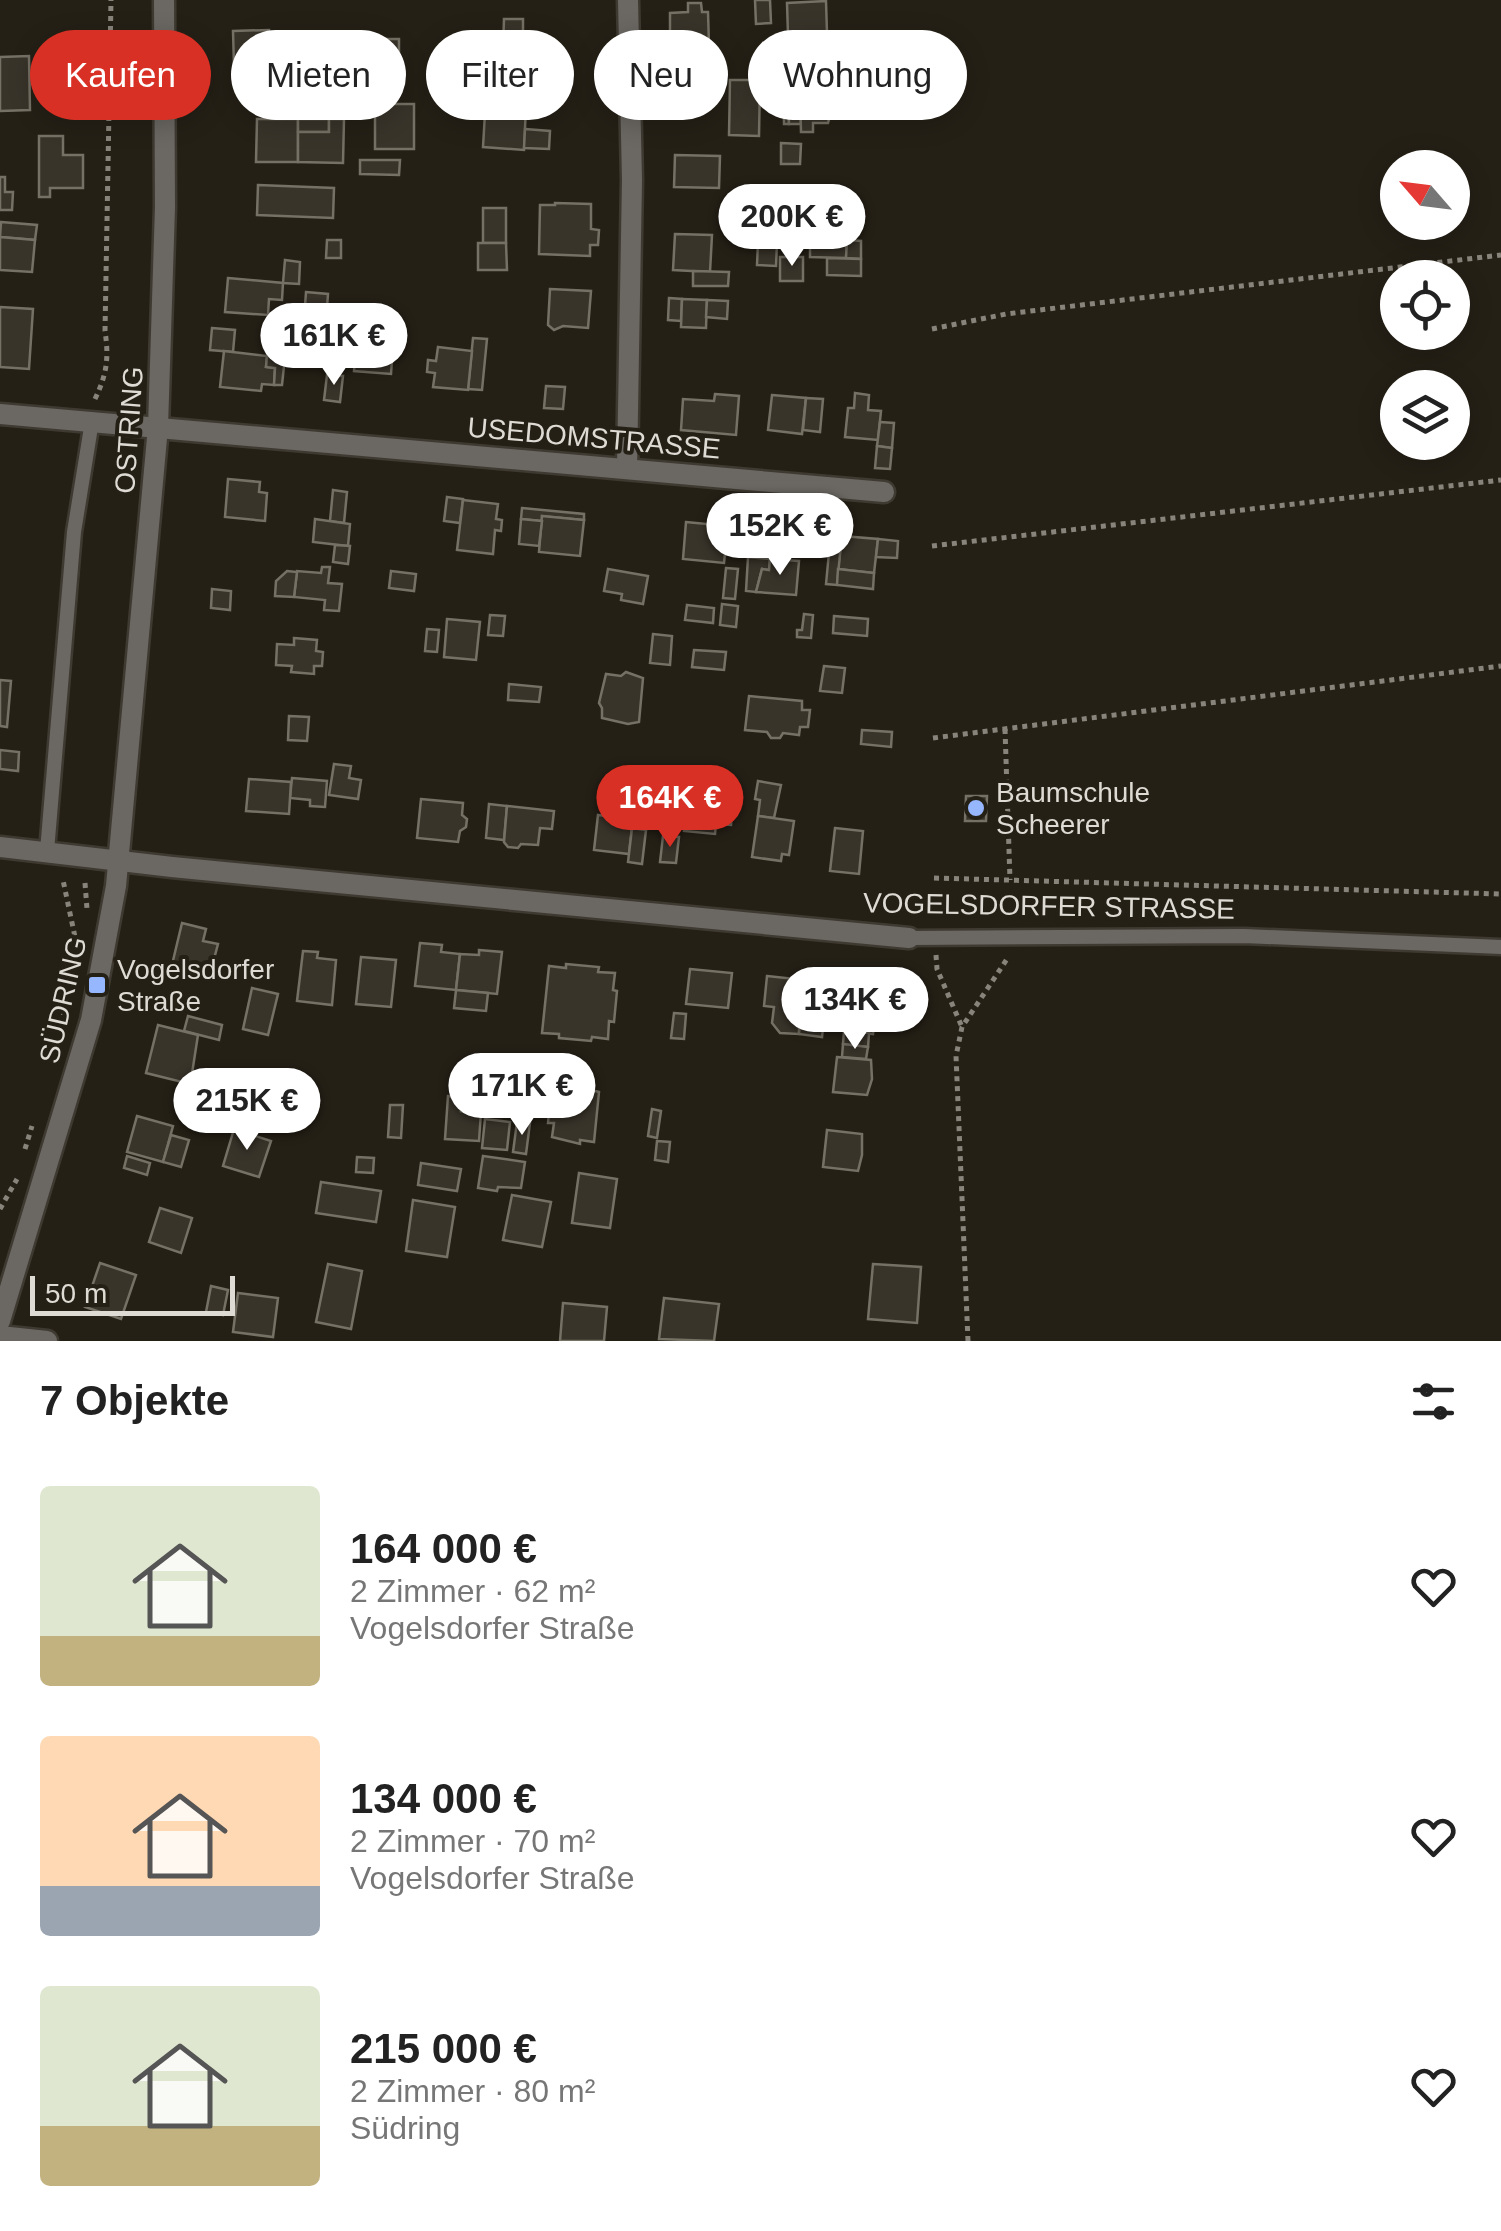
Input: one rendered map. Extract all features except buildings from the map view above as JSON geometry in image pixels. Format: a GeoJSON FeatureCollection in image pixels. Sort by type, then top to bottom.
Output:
{"type":"FeatureCollection","features":[{"type":"Feature","properties":{"kind":"street","name":"OSTRING"},"geometry":{"type":"LineString","coordinates":[[119,862],[158,427],[166,172],[164,0]]}},
{"type":"Feature","properties":{"kind":"street"},"geometry":{"type":"LineString","coordinates":[[626,468],[632,180],[628,0]]}},
{"type":"Feature","properties":{"kind":"street","name":"USEDOMSTRASSE"},"geometry":{"type":"LineString","coordinates":[[0,414],[884,492]]}},
{"type":"Feature","properties":{"kind":"street","name":"VOGELSDORFER STRASSE"},"geometry":{"type":"LineString","coordinates":[[0,847],[119,862],[910,938]]}},
{"type":"Feature","properties":{"kind":"street","name":"SÜDRING"},"geometry":{"type":"LineString","coordinates":[[0,1321],[90,1020],[119,862]]}},
{"type":"Feature","properties":{"kind":"street"},"geometry":{"type":"LineString","coordinates":[[0,1336],[47,1341]]}},
{"type":"Feature","properties":{"kind":"lane"},"geometry":{"type":"LineString","coordinates":[[47,851],[74,532],[92,421]]}},
{"type":"Feature","properties":{"kind":"lane","name":"VOGELSDORFER STRASSE"},"geometry":{"type":"LineString","coordinates":[[910,938],[1244,936],[1501,947]]}},
{"type":"Feature","properties":{"kind":"path"},"geometry":{"type":"LineString","coordinates":[[92,421],[109,356],[106,313],[110,0]]}},
{"type":"Feature","properties":{"kind":"path"},"geometry":{"type":"LineString","coordinates":[[932,329],[1006,314],[1501,255]]}},
{"type":"Feature","properties":{"kind":"path"},"geometry":{"type":"LineString","coordinates":[[932,546],[1501,480]]}},
{"type":"Feature","properties":{"kind":"path"},"geometry":{"type":"LineString","coordinates":[[933,738],[1501,666]]}},
{"type":"Feature","properties":{"kind":"path"},"geometry":{"type":"LineString","coordinates":[[1005,729],[1010,880]]}},
{"type":"Feature","properties":{"kind":"path"},"geometry":{"type":"LineString","coordinates":[[934,878],[1501,894]]}},
{"type":"Feature","properties":{"kind":"path"},"geometry":{"type":"LineString","coordinates":[[60,1033],[76,937],[63,880]]}},
{"type":"Feature","properties":{"kind":"path"},"geometry":{"type":"LineString","coordinates":[[968,1341],[956,1056],[962,1027],[1024,935]]}},
{"type":"Feature","properties":{"kind":"path"},"geometry":{"type":"LineString","coordinates":[[937,938],[937,969],[962,1027]]}},
{"type":"Feature","properties":{"kind":"path"},"geometry":{"type":"LineString","coordinates":[[0,1209],[17,1178],[36,1115]]}},
{"type":"Feature","properties":{"kind":"place","name":"Baumschule Scheerer"},"geometry":{"type":"Point","coordinates":[976,808]}},
{"type":"Feature","properties":{"kind":"place","name":"Vogelsdorfer Straße"},"geometry":{"type":"Point","coordinates":[97,985]}}]}
